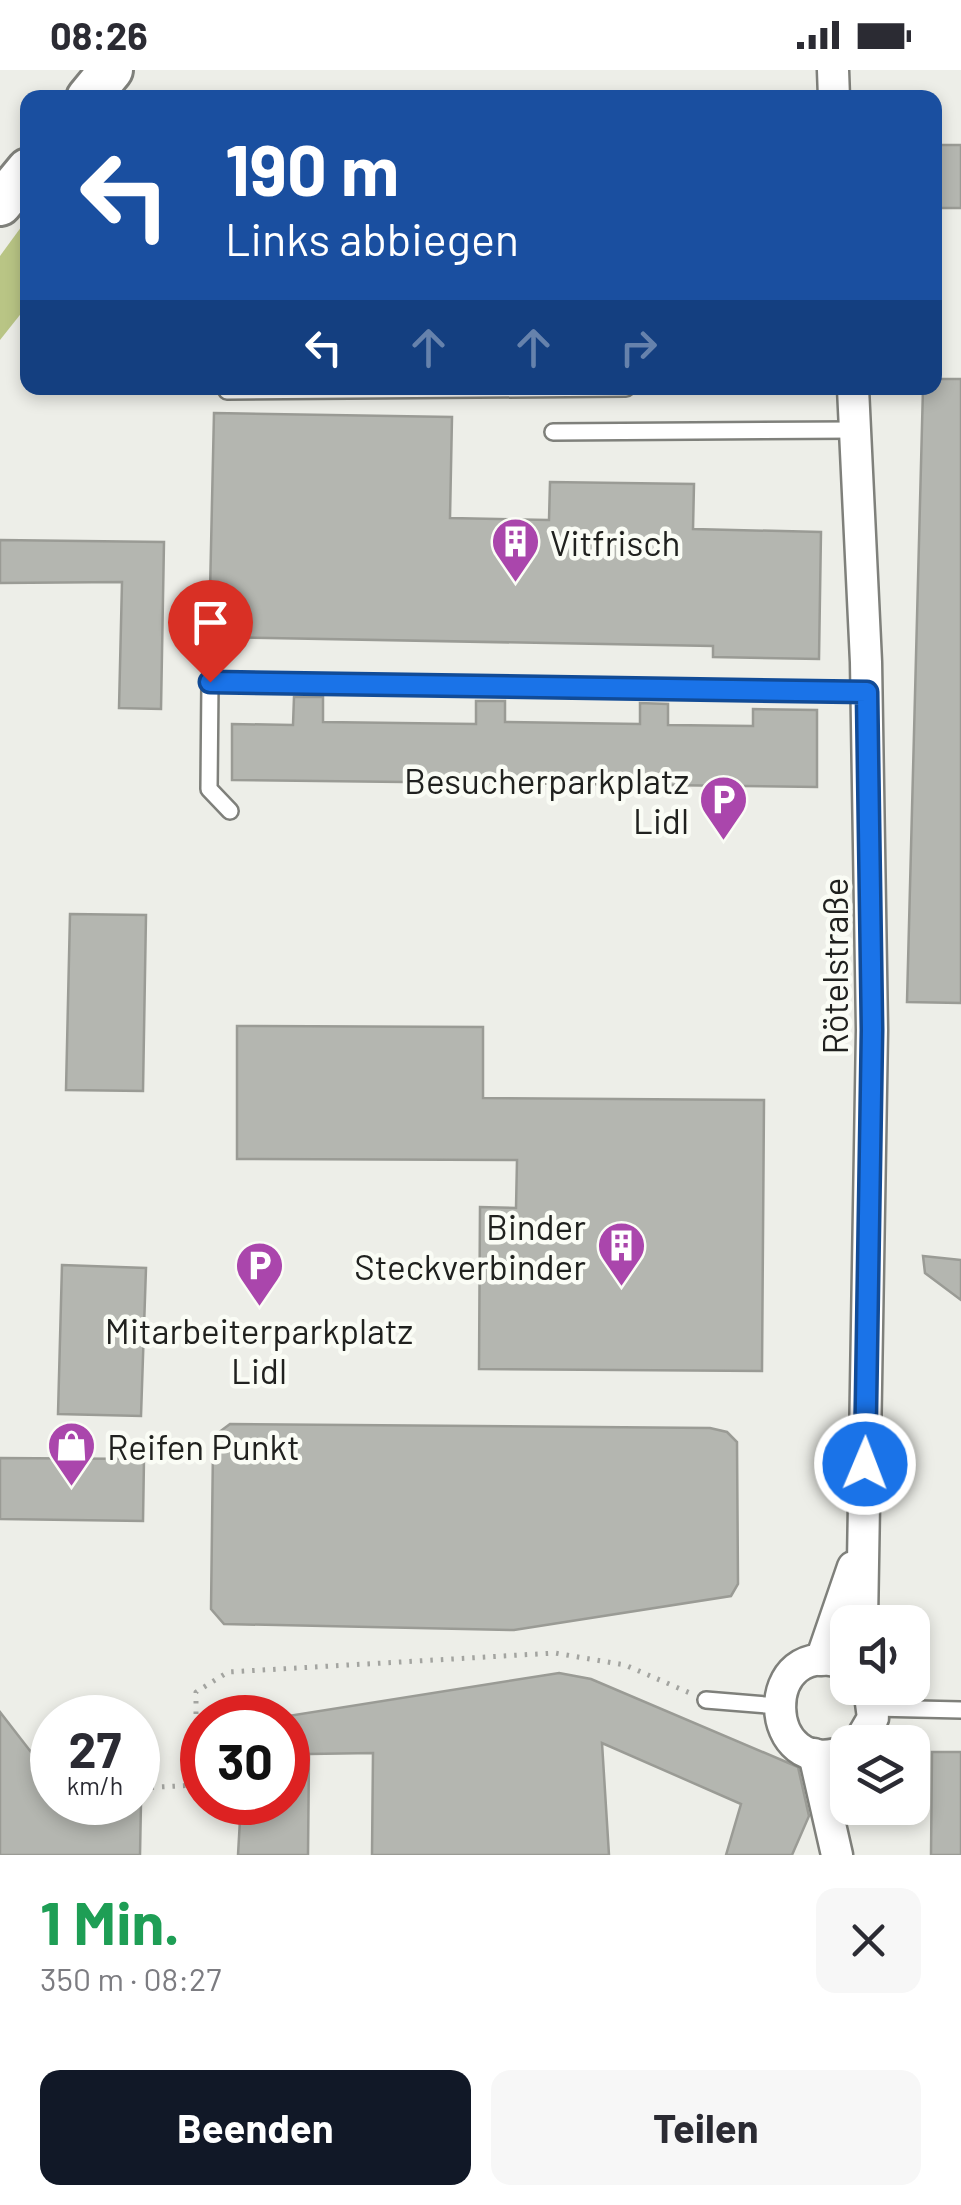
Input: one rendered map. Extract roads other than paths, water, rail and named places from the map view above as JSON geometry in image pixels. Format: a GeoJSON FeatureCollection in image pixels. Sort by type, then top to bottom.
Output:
{"type":"FeatureCollection","features":[{"type":"Feature","properties":{"kind":"main road"},"geometry":{"type":"LineString","coordinates":[[95,90],[112,70]]}},
{"type":"Feature","properties":{"kind":"main road"},"geometry":{"type":"LineString","coordinates":[[0,204],[20,180]]}},
{"type":"Feature","properties":{"kind":"street","name":"Rötelstraße"},"geometry":{"type":"LineString","coordinates":[[853,395],[867,692],[872,1030],[862,1605]]}},
{"type":"Feature","properties":{"kind":"street","name":"Rötelstraße"},"geometry":{"type":"LineString","coordinates":[[847,1605],[861,1546]]}},
{"type":"Feature","properties":{"kind":"street"},"geometry":{"type":"LineString","coordinates":[[830,1663],[796,1670],[780,1692],[778,1706],[791,1741],[814,1754],[830,1752]]}},
{"type":"Feature","properties":{"kind":"street"},"geometry":{"type":"LineString","coordinates":[[814,1754],[838,1855]]}},
{"type":"Feature","properties":{"kind":"street"},"geometry":{"type":"LineString","coordinates":[[846,1855],[850,1825]]}},
{"type":"Feature","properties":{"kind":"lane"},"geometry":{"type":"LineString","coordinates":[[553,432],[855,430]]}},
{"type":"Feature","properties":{"kind":"lane"},"geometry":{"type":"LineString","coordinates":[[230,811],[209,789],[210,682],[867,692]]}},
{"type":"Feature","properties":{"kind":"lane"},"geometry":{"type":"LineString","coordinates":[[706,1700],[778,1706]]}},
{"type":"Feature","properties":{"kind":"lane"},"geometry":{"type":"LineString","coordinates":[[924,1705],[961,1710]]}},
{"type":"Feature","properties":{"kind":"place","name":"Vitfrisch"},"geometry":{"type":"Point","coordinates":[515,584]}},
{"type":"Feature","properties":{"kind":"place","name":"Besucherparkplatz Lidl"},"geometry":{"type":"Point","coordinates":[724,842]}},
{"type":"Feature","properties":{"kind":"place","name":"Binder Steckverbinder"},"geometry":{"type":"Point","coordinates":[621,1288]}},
{"type":"Feature","properties":{"kind":"place","name":"Mitarbeiterparkplatz Lidl"},"geometry":{"type":"Point","coordinates":[259,1308]}},
{"type":"Feature","properties":{"kind":"place","name":"Reifen Punkt"},"geometry":{"type":"Point","coordinates":[72,1488]}}]}
